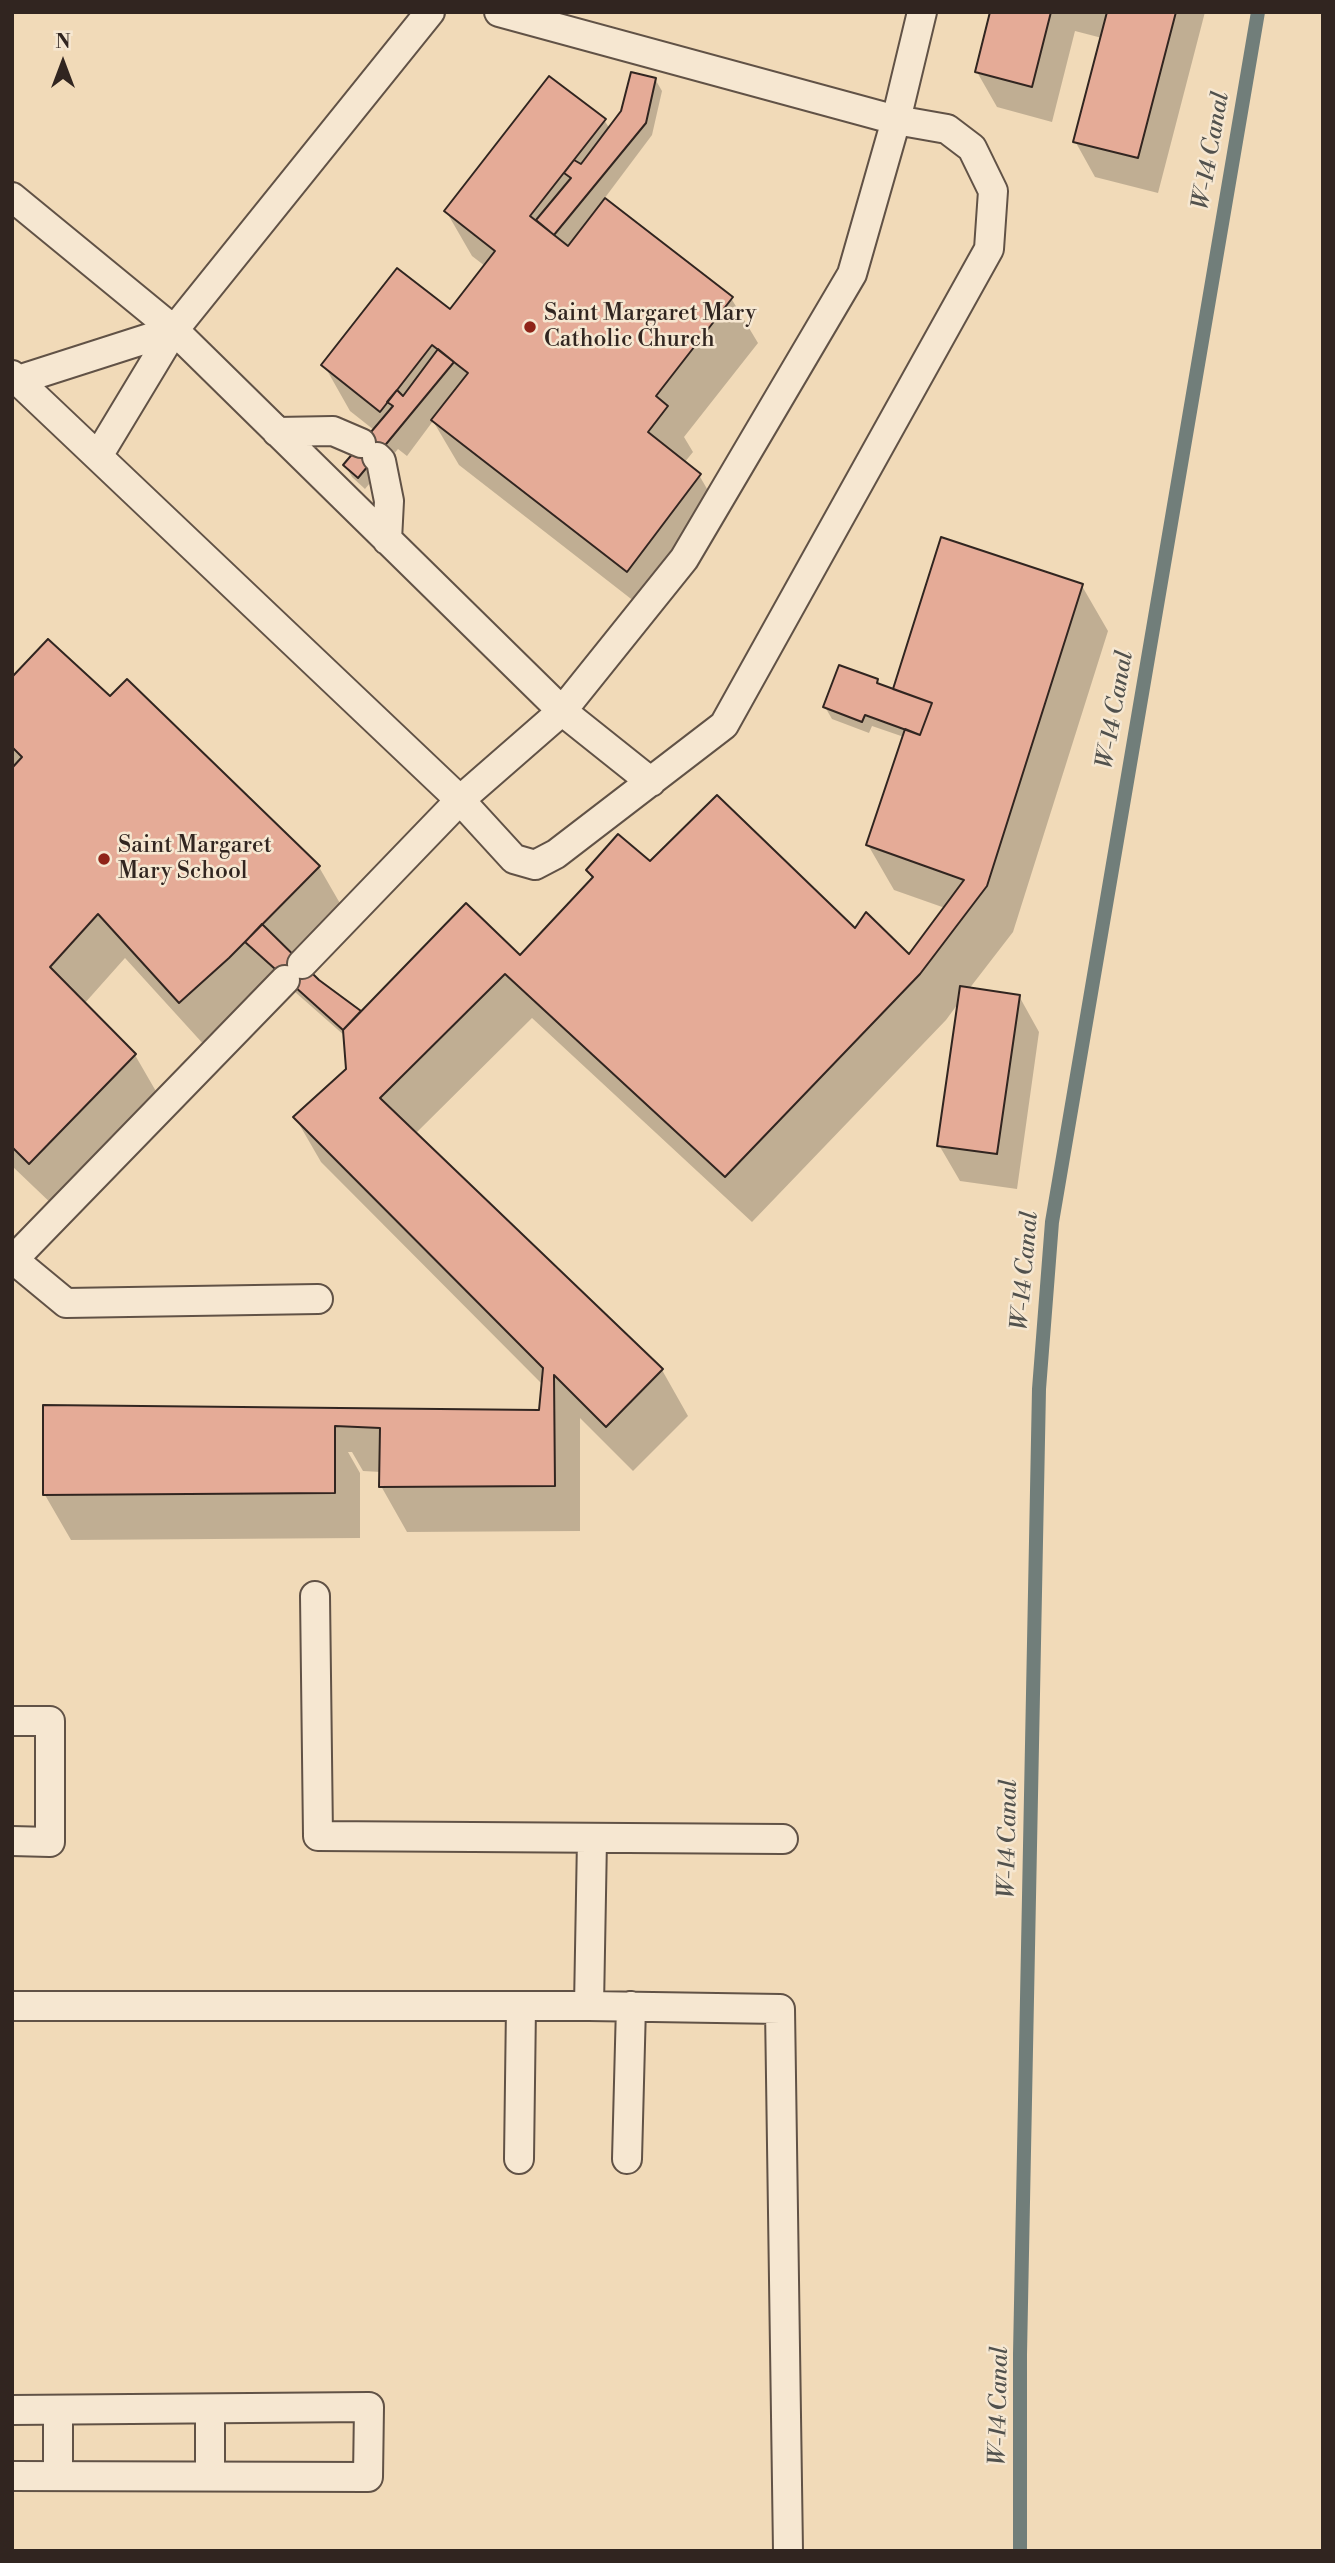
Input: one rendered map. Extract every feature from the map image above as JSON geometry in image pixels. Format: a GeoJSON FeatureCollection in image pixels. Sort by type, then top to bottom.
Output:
{"type":"FeatureCollection","features":[{"type":"Feature","properties":{"kind":"lane"},"geometry":{"type":"LineString","coordinates":[[98,456],[174,330],[429,12]]}},
{"type":"Feature","properties":{"kind":"lane"},"geometry":{"type":"LineString","coordinates":[[174,330],[15,378],[460,800],[514,859],[535,865],[556,854],[724,725],[989,249],[993,191],[972,148],[947,130],[896,120],[499,12]]}},
{"type":"Feature","properties":{"kind":"lane"},"geometry":{"type":"LineString","coordinates":[[318,1299],[65,1303],[13,1261],[460,800],[562,711],[684,559],[852,274],[896,120],[922,12]]}},
{"type":"Feature","properties":{"kind":"lane"},"geometry":{"type":"LineString","coordinates":[[12,197],[174,330],[562,711],[650,782]]}},
{"type":"Feature","properties":{"kind":"lane"},"geometry":{"type":"LineString","coordinates":[[277,432],[333,430],[369,450],[381,461],[389,501],[387,540]]}},
{"type":"Feature","properties":{"kind":"lane"},"geometry":{"type":"LineString","coordinates":[[315,1596],[318,1836],[783,1839]]}},
{"type":"Feature","properties":{"kind":"lane"},"geometry":{"type":"LineString","coordinates":[[12,1721],[50,1721],[50,1842],[12,1842]]}},
{"type":"Feature","properties":{"kind":"lane"},"geometry":{"type":"LineString","coordinates":[[589,2006],[592,1839]]}},
{"type":"Feature","properties":{"kind":"lane"},"geometry":{"type":"LineString","coordinates":[[12,2006],[631,2006],[780,2009],[788,2551]]}},
{"type":"Feature","properties":{"kind":"lane"},"geometry":{"type":"LineString","coordinates":[[519,2159],[521,2006]]}},
{"type":"Feature","properties":{"kind":"lane"},"geometry":{"type":"LineString","coordinates":[[627,2160],[631,2006]]}},
{"type":"Feature","properties":{"kind":"lane"},"geometry":{"type":"LineString","coordinates":[[12,2410],[369,2407],[368,2477],[12,2476]]}},
{"type":"Feature","properties":{"kind":"lane"},"geometry":{"type":"LineString","coordinates":[[58,2410],[58,2476]]}},
{"type":"Feature","properties":{"kind":"lane"},"geometry":{"type":"LineString","coordinates":[[210,2410],[210,2476]]}},
{"type":"Feature","properties":{"kind":"building"},"geometry":{"type":"Polygon","coordinates":[[[990,12],[1051,12],[1032,87],[975,72],[990,12]]]}},
{"type":"Feature","properties":{"kind":"building"},"geometry":{"type":"Polygon","coordinates":[[[1107,12],[1176,12],[1138,158],[1073,142],[1107,12]]]}},
{"type":"Feature","properties":{"kind":"building"},"geometry":{"type":"Polygon","coordinates":[[[631,72],[656,78],[646,123],[554,235],[536,220],[571,178],[564,173],[574,160],[581,164],[621,111],[631,72]]]}},
{"type":"Feature","properties":{"kind":"building","name":"Saint Margaret Mary Catholic Church"},"geometry":{"type":"Polygon","coordinates":[[[549,76],[606,119],[530,216],[568,246],[605,198],[733,297],[656,396],[668,406],[648,432],[701,474],[627,572],[431,420],[468,373],[432,345],[380,412],[321,365],[397,268],[450,309],[495,251],[444,211],[549,76]]]}},
{"type":"Feature","properties":{"kind":"building"},"geometry":{"type":"Polygon","coordinates":[[[438,349],[454,362],[358,478],[343,465],[393,406],[387,402],[397,390],[403,396],[438,349]]]}},
{"type":"Feature","properties":{"kind":"building"},"geometry":{"type":"Polygon","coordinates":[[[941,537],[1083,584],[987,886],[920,974],[725,1177],[505,974],[380,1098],[663,1369],[606,1427],[554,1375],[555,1486],[379,1487],[380,1428],[335,1426],[335,1493],[43,1495],[43,1405],[539,1410],[543,1368],[293,1117],[346,1069],[343,1030],[466,903],[520,955],[593,877],[586,870],[618,834],[650,861],[717,795],[855,928],[866,912],[909,954],[964,880],[866,845],[905,729],[920,735],[932,703],[893,689],[941,537]]]}},
{"type":"Feature","properties":{"kind":"building"},"geometry":{"type":"Polygon","coordinates":[[[48,639],[110,696],[127,679],[320,866],[229,958],[179,1003],[98,914],[50,967],[136,1054],[29,1164],[12,1147],[12,768],[22,757],[12,747],[12,677],[48,639]]]}},
{"type":"Feature","properties":{"kind":"building"},"geometry":{"type":"Polygon","coordinates":[[[839,665],[878,679],[877,683],[932,703],[920,735],[865,715],[862,722],[823,707],[839,665]]]}},
{"type":"Feature","properties":{"kind":"building"},"geometry":{"type":"Polygon","coordinates":[[[262,924],[319,980],[361,1011],[343,1030],[245,942],[262,924]]]}},
{"type":"Feature","properties":{"kind":"building"},"geometry":{"type":"Polygon","coordinates":[[[960,986],[1020,995],[997,1154],[937,1146],[960,986]]]}},
{"type":"Feature","properties":{"kind":"waterway","name":"W-14 Canal"},"geometry":{"type":"LineString","coordinates":[[1020,2551],[1020,2354],[1039,1389],[1052,1222],[1258,12]]}},
{"type":"Feature","properties":{"kind":"place","name":"Saint Margaret Mary Catholic Church"},"geometry":{"type":"Point","coordinates":[530,327]}},
{"type":"Feature","properties":{"kind":"place","name":"Saint Margaret Mary School"},"geometry":{"type":"Point","coordinates":[104,859]}}]}
